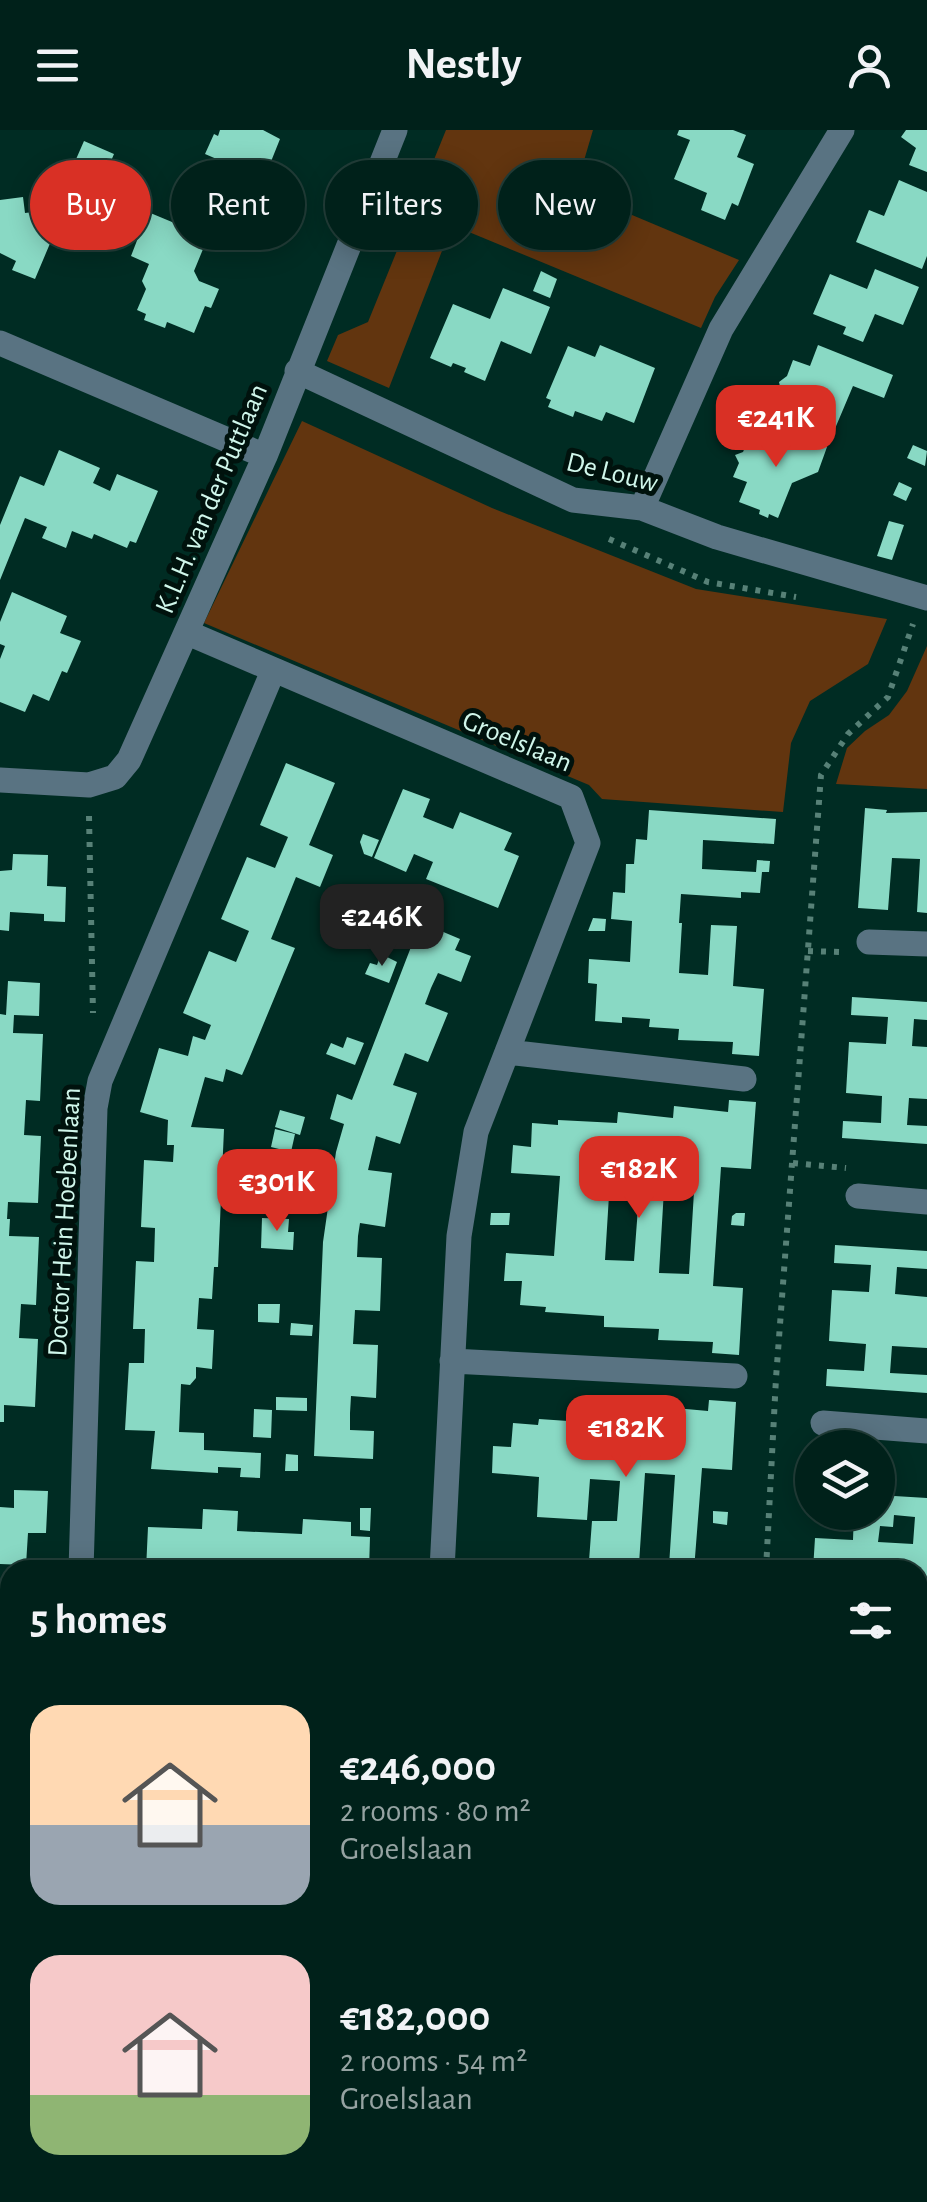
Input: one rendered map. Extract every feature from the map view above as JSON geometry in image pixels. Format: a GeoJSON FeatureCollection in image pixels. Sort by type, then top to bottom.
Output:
{"type":"FeatureCollection","features":[{"type":"Feature","properties":{"kind":"street","name":"K.L.H. van der Puttlaan"},"geometry":{"type":"LineString","coordinates":[[89,784],[115,777],[129,760],[265,456],[395,130]]}},
{"type":"Feature","properties":{"kind":"street"},"geometry":{"type":"LineString","coordinates":[[642,508],[721,329],[842,130]]}},
{"type":"Feature","properties":{"kind":"street"},"geometry":{"type":"LineString","coordinates":[[0,343],[265,456]]}},
{"type":"Feature","properties":{"kind":"street","name":"De Louw"},"geometry":{"type":"LineString","coordinates":[[297,372],[573,500],[642,508],[921,608]]}},
{"type":"Feature","properties":{"kind":"street","name":"Groelslaan"},"geometry":{"type":"LineString","coordinates":[[188,633],[572,797],[588,843],[476,1132],[459,1236],[442,1560]]}},
{"type":"Feature","properties":{"kind":"street","name":"Doctor Hein Hoebenlaan"},"geometry":{"type":"LineString","coordinates":[[81,1560],[95,1127],[100,1081],[273,671]]}},
{"type":"Feature","properties":{"kind":"street"},"geometry":{"type":"LineString","coordinates":[[0,780],[89,784]]}},
{"type":"Feature","properties":{"kind":"street"},"geometry":{"type":"LineString","coordinates":[[869,942],[927,944]]}},
{"type":"Feature","properties":{"kind":"street"},"geometry":{"type":"LineString","coordinates":[[507,1052],[744,1079]]}},
{"type":"Feature","properties":{"kind":"street"},"geometry":{"type":"LineString","coordinates":[[858,1196],[927,1202]]}},
{"type":"Feature","properties":{"kind":"street"},"geometry":{"type":"LineString","coordinates":[[452,1362],[735,1376]]}},
{"type":"Feature","properties":{"kind":"street"},"geometry":{"type":"LineString","coordinates":[[823,1423],[927,1432]]}},
{"type":"Feature","properties":{"kind":"path"},"geometry":{"type":"LineString","coordinates":[[767,1560],[776,1378],[821,775],[848,734],[888,697],[921,608]]}},
{"type":"Feature","properties":{"kind":"path"},"geometry":{"type":"LineString","coordinates":[[89,784],[93,1048],[100,1081]]}},
{"type":"Feature","properties":{"kind":"path"},"geometry":{"type":"LineString","coordinates":[[793,1164],[846,1166],[858,1196]]}},
{"type":"Feature","properties":{"kind":"shaded area"},"geometry":{"type":"Polygon","coordinates":[[[446,130],[593,130],[584,160],[498,160],[498,244],[478,236],[478,160],[434,160],[446,130]]]}},
{"type":"Feature","properties":{"kind":"shaded area"},"geometry":{"type":"Polygon","coordinates":[[[631,215],[739,260],[701,328],[512,250],[631,250],[631,215]]]}},
{"type":"Feature","properties":{"kind":"shaded area"},"geometry":{"type":"Polygon","coordinates":[[[397,250],[442,250],[389,388],[327,361],[338,335],[368,322],[397,250]]]}},
{"type":"Feature","properties":{"kind":"shaded area"},"geometry":{"type":"Polygon","coordinates":[[[302,421],[492,508],[696,589],[887,619],[868,664],[810,701],[791,743],[783,812],[602,799],[589,785],[204,623],[302,421]]]}},
{"type":"Feature","properties":{"kind":"shaded area"},"geometry":{"type":"Polygon","coordinates":[[[927,646],[927,789],[836,784],[847,748],[889,715],[907,691],[927,646]]]}},
{"type":"Feature","properties":{"kind":"building"},"geometry":{"type":"Polygon","coordinates":[[[220,130],[263,130],[280,139],[272,160],[219,160],[205,154],[214,134],[218,136],[220,130]]]}},
{"type":"Feature","properties":{"kind":"building"},"geometry":{"type":"Polygon","coordinates":[[[679,130],[733,130],[746,135],[737,157],[754,164],[738,206],[732,203],[725,220],[701,210],[707,193],[674,179],[690,140],[677,135],[679,130]]]}},
{"type":"Feature","properties":{"kind":"building"},"geometry":{"type":"Polygon","coordinates":[[[906,130],[927,130],[927,172],[909,165],[916,148],[901,137],[906,130]]]}},
{"type":"Feature","properties":{"kind":"building"},"geometry":{"type":"Polygon","coordinates":[[[84,141],[114,154],[111,160],[76,160],[84,141]]]}},
{"type":"Feature","properties":{"kind":"building"},"geometry":{"type":"Polygon","coordinates":[[[899,180],[927,192],[927,256],[922,269],[856,242],[869,210],[884,216],[899,180]]]}},
{"type":"Feature","properties":{"kind":"building"},"geometry":{"type":"Polygon","coordinates":[[[23,197],[25,213],[30,212],[30,250],[47,250],[35,279],[12,270],[16,261],[0,253],[0,200],[23,197]]]}},
{"type":"Feature","properties":{"kind":"building"},"geometry":{"type":"Polygon","coordinates":[[[151,213],[171,222],[171,250],[203,250],[194,271],[199,281],[219,289],[211,308],[205,306],[194,333],[167,322],[165,328],[144,320],[146,314],[137,310],[146,289],[142,281],[149,264],[131,256],[133,250],[151,250],[151,213]]]}},
{"type":"Feature","properties":{"kind":"building"},"geometry":{"type":"Polygon","coordinates":[[[875,269],[919,287],[903,325],[875,314],[863,342],[843,334],[846,327],[813,314],[830,274],[867,289],[875,269]]]}},
{"type":"Feature","properties":{"kind":"building"},"geometry":{"type":"Polygon","coordinates":[[[541,271],[557,279],[550,298],[533,291],[541,271]]]}},
{"type":"Feature","properties":{"kind":"building"},"geometry":{"type":"Polygon","coordinates":[[[503,288],[550,307],[531,354],[501,341],[485,381],[464,372],[466,368],[453,363],[451,367],[430,358],[453,304],[490,319],[503,288]]]}},
{"type":"Feature","properties":{"kind":"building"},"geometry":{"type":"Polygon","coordinates":[[[600,345],[655,368],[634,423],[606,412],[602,421],[575,411],[573,417],[548,407],[551,400],[546,398],[568,346],[595,357],[600,345]]]}},
{"type":"Feature","properties":{"kind":"building"},"geometry":{"type":"Polygon","coordinates":[[[818,345],[893,375],[884,398],[853,386],[834,431],[774,406],[781,391],[779,382],[787,376],[793,360],[810,366],[818,345]]]}},
{"type":"Feature","properties":{"kind":"building"},"geometry":{"type":"Polygon","coordinates":[[[783,429],[827,447],[818,472],[792,483],[778,518],[769,514],[768,518],[759,514],[760,510],[739,502],[747,482],[733,477],[739,463],[735,455],[743,452],[749,438],[775,449],[783,429]]]}},
{"type":"Feature","properties":{"kind":"building"},"geometry":{"type":"Polygon","coordinates":[[[913,445],[927,451],[925,466],[907,458],[913,445]]]}},
{"type":"Feature","properties":{"kind":"building"},"geometry":{"type":"Polygon","coordinates":[[[59,450],[100,468],[93,483],[110,491],[117,474],[158,491],[136,543],[130,541],[127,548],[94,534],[92,539],[72,531],[66,548],[42,538],[47,527],[25,518],[0,580],[0,525],[20,476],[44,486],[59,450]]]}},
{"type":"Feature","properties":{"kind":"building"},"geometry":{"type":"Polygon","coordinates":[[[899,482],[912,488],[906,501],[893,495],[899,482]]]}},
{"type":"Feature","properties":{"kind":"building"},"geometry":{"type":"Polygon","coordinates":[[[889,521],[904,525],[892,560],[877,556],[889,521]]]}},
{"type":"Feature","properties":{"kind":"building"},"geometry":{"type":"Polygon","coordinates":[[[12,592],[67,616],[60,633],[81,641],[49,701],[33,694],[25,712],[0,702],[0,659],[5,646],[0,644],[0,622],[12,592]]]}},
{"type":"Feature","properties":{"kind":"building"},"geometry":{"type":"Polygon","coordinates":[[[286,763],[335,783],[309,845],[333,855],[320,887],[296,877],[271,939],[295,948],[249,1059],[242,1075],[226,1069],[223,1082],[205,1077],[191,1127],[224,1129],[218,1267],[214,1267],[212,1299],[199,1298],[197,1329],[214,1330],[212,1369],[196,1367],[196,1378],[190,1385],[181,1384],[179,1432],[204,1433],[204,1450],[261,1453],[260,1478],[240,1477],[241,1468],[218,1467],[218,1473],[151,1469],[155,1431],[125,1430],[129,1363],[144,1363],[145,1329],[133,1329],[136,1261],[154,1262],[155,1228],[141,1227],[144,1160],[173,1162],[174,1145],[167,1145],[168,1120],[140,1112],[159,1048],[188,1056],[193,1036],[205,1040],[211,1025],[183,1013],[209,951],[236,962],[249,931],[221,919],[247,857],[275,868],[288,837],[260,825],[286,763]]]}},
{"type":"Feature","properties":{"kind":"building"},"geometry":{"type":"Polygon","coordinates":[[[403,789],[430,799],[423,817],[453,829],[460,812],[512,833],[504,850],[519,856],[498,908],[426,879],[433,862],[414,854],[406,872],[374,858],[403,789]]]}},
{"type":"Feature","properties":{"kind":"building"},"geometry":{"type":"Polygon","coordinates":[[[865,808],[887,810],[886,813],[927,812],[927,913],[917,912],[920,859],[892,858],[888,910],[858,908],[865,808]]]}},
{"type":"Feature","properties":{"kind":"building"},"geometry":{"type":"Polygon","coordinates":[[[649,810],[776,819],[774,844],[703,840],[702,869],[756,872],[757,860],[770,861],[769,872],[762,872],[760,893],[741,892],[741,898],[681,894],[679,973],[708,975],[711,925],[737,926],[733,986],[764,989],[759,1056],[732,1054],[733,1042],[678,1040],[679,1029],[649,1027],[650,1019],[622,1017],[622,1023],[595,1021],[597,984],[588,983],[589,959],[630,962],[632,921],[611,919],[613,892],[625,893],[626,864],[634,864],[636,839],[647,840],[649,810]]]}},
{"type":"Feature","properties":{"kind":"building"},"geometry":{"type":"Polygon","coordinates":[[[363,834],[379,840],[372,857],[364,854],[360,842],[363,834]]]}},
{"type":"Feature","properties":{"kind":"building"},"geometry":{"type":"Polygon","coordinates":[[[13,854],[48,855],[47,886],[66,887],[65,922],[44,921],[44,914],[10,912],[9,931],[0,930],[0,871],[12,870],[13,854]]]}},
{"type":"Feature","properties":{"kind":"building"},"geometry":{"type":"Polygon","coordinates":[[[393,901],[413,910],[405,929],[385,921],[393,901]]]}},
{"type":"Feature","properties":{"kind":"building"},"geometry":{"type":"Polygon","coordinates":[[[593,918],[606,919],[605,931],[588,931],[593,918]]]}},
{"type":"Feature","properties":{"kind":"building"},"geometry":{"type":"Polygon","coordinates":[[[441,931],[460,939],[455,950],[471,956],[461,982],[438,973],[431,988],[425,1004],[448,1013],[428,1062],[405,1053],[393,1085],[417,1093],[400,1144],[376,1136],[368,1170],[392,1173],[385,1227],[360,1223],[358,1236],[357,1257],[382,1258],[380,1311],[355,1310],[353,1344],[378,1345],[376,1398],[351,1396],[350,1413],[350,1430],[374,1431],[373,1459],[314,1456],[323,1242],[344,1124],[330,1119],[337,1094],[352,1100],[416,934],[436,942],[441,931]]]}},
{"type":"Feature","properties":{"kind":"building"},"geometry":{"type":"Polygon","coordinates":[[[381,954],[397,962],[389,983],[365,974],[370,963],[377,965],[381,954]]]}},
{"type":"Feature","properties":{"kind":"building"},"geometry":{"type":"Polygon","coordinates":[[[8,981],[40,983],[39,1016],[14,1015],[13,1033],[43,1034],[40,1101],[26,1100],[24,1135],[41,1136],[38,1203],[8,1202],[7,1219],[9,1236],[39,1237],[36,1305],[21,1304],[19,1338],[38,1339],[35,1407],[4,1405],[4,1422],[0,1422],[0,1014],[6,1015],[8,981]]]}},
{"type":"Feature","properties":{"kind":"building"},"geometry":{"type":"Polygon","coordinates":[[[852,997],[927,1002],[927,1020],[914,1019],[912,1046],[927,1047],[927,1099],[909,1098],[907,1125],[927,1126],[927,1144],[842,1138],[843,1121],[881,1123],[882,1096],[846,1093],[849,1042],[886,1044],[888,1017],[851,1015],[852,997]]]}},
{"type":"Feature","properties":{"kind":"building"},"geometry":{"type":"Polygon","coordinates":[[[347,1037],[364,1043],[355,1065],[326,1054],[331,1043],[343,1048],[347,1037]]]}},
{"type":"Feature","properties":{"kind":"building"},"geometry":{"type":"Polygon","coordinates":[[[729,1100],[756,1102],[751,1169],[721,1167],[713,1286],[743,1288],[739,1355],[712,1353],[713,1342],[658,1340],[659,1329],[604,1327],[604,1316],[545,1312],[546,1307],[520,1305],[522,1281],[504,1281],[506,1253],[554,1256],[560,1176],[511,1173],[513,1145],[531,1147],[532,1123],[617,1123],[618,1112],[673,1118],[674,1106],[728,1112],[729,1100]],[[665,1173],[659,1273],[689,1274],[695,1175],[665,1173]],[[610,1179],[605,1260],[634,1261],[640,1181],[610,1179]]]}},
{"type":"Feature","properties":{"kind":"building"},"geometry":{"type":"Polygon","coordinates":[[[280,1110],[305,1117],[300,1135],[275,1127],[280,1110]]]}},
{"type":"Feature","properties":{"kind":"building"},"geometry":{"type":"Polygon","coordinates":[[[275,1129],[295,1134],[291,1152],[271,1147],[275,1129]]]}},
{"type":"Feature","properties":{"kind":"building"},"geometry":{"type":"Polygon","coordinates":[[[491,1213],[510,1213],[509,1225],[490,1225],[491,1213]]]}},
{"type":"Feature","properties":{"kind":"building"},"geometry":{"type":"Polygon","coordinates":[[[736,1213],[745,1213],[744,1226],[731,1225],[736,1213]]]}},
{"type":"Feature","properties":{"kind":"building"},"geometry":{"type":"Polygon","coordinates":[[[262,1218],[289,1219],[288,1232],[294,1232],[293,1250],[261,1248],[262,1218]]]}},
{"type":"Feature","properties":{"kind":"building"},"geometry":{"type":"Polygon","coordinates":[[[835,1245],[927,1251],[927,1269],[897,1267],[895,1294],[927,1297],[927,1348],[892,1346],[890,1373],[927,1375],[927,1393],[826,1386],[827,1369],[864,1371],[866,1344],[829,1341],[832,1290],[869,1292],[871,1265],[834,1263],[835,1245]]]}},
{"type":"Feature","properties":{"kind":"building"},"geometry":{"type":"Polygon","coordinates":[[[258,1304],[280,1304],[279,1323],[258,1322],[258,1304]]]}},
{"type":"Feature","properties":{"kind":"building"},"geometry":{"type":"Polygon","coordinates":[[[291,1323],[313,1325],[312,1336],[290,1335],[291,1323]]]}},
{"type":"Feature","properties":{"kind":"building"},"geometry":{"type":"Polygon","coordinates":[[[276,1397],[307,1398],[307,1411],[276,1410],[276,1397]]]}},
{"type":"Feature","properties":{"kind":"building"},"geometry":{"type":"Polygon","coordinates":[[[709,1400],[736,1402],[732,1470],[702,1468],[695,1560],[669,1560],[675,1475],[645,1473],[639,1560],[589,1560],[592,1521],[617,1521],[620,1481],[590,1479],[587,1520],[537,1517],[539,1477],[492,1473],[493,1446],[511,1447],[513,1423],[538,1425],[539,1419],[597,1423],[598,1412],[653,1417],[653,1406],[708,1411],[709,1400]]]}},
{"type":"Feature","properties":{"kind":"building"},"geometry":{"type":"Polygon","coordinates":[[[254,1409],[272,1410],[271,1438],[253,1437],[254,1409]]]}},
{"type":"Feature","properties":{"kind":"building"},"geometry":{"type":"Polygon","coordinates":[[[286,1454],[298,1455],[298,1471],[285,1471],[286,1454]]]}},
{"type":"Feature","properties":{"kind":"building"},"geometry":{"type":"Polygon","coordinates":[[[14,1490],[48,1491],[46,1533],[28,1533],[26,1560],[0,1560],[0,1507],[14,1508],[14,1490]]]}},
{"type":"Feature","properties":{"kind":"building"},"geometry":{"type":"Polygon","coordinates":[[[895,1496],[927,1498],[927,1560],[814,1560],[815,1538],[853,1540],[853,1530],[880,1530],[878,1542],[913,1544],[915,1517],[895,1515],[895,1496]]]}},
{"type":"Feature","properties":{"kind":"building"},"geometry":{"type":"Polygon","coordinates":[[[360,1508],[371,1508],[370,1531],[360,1530],[360,1508]]]}},
{"type":"Feature","properties":{"kind":"building"},"geometry":{"type":"Polygon","coordinates":[[[203,1509],[238,1511],[237,1531],[302,1534],[303,1519],[351,1522],[351,1536],[370,1537],[369,1560],[146,1560],[148,1527],[202,1529],[203,1509]]]}},
{"type":"Feature","properties":{"kind":"building"},"geometry":{"type":"Polygon","coordinates":[[[713,1511],[728,1512],[727,1525],[713,1523],[713,1511]]]}}]}
